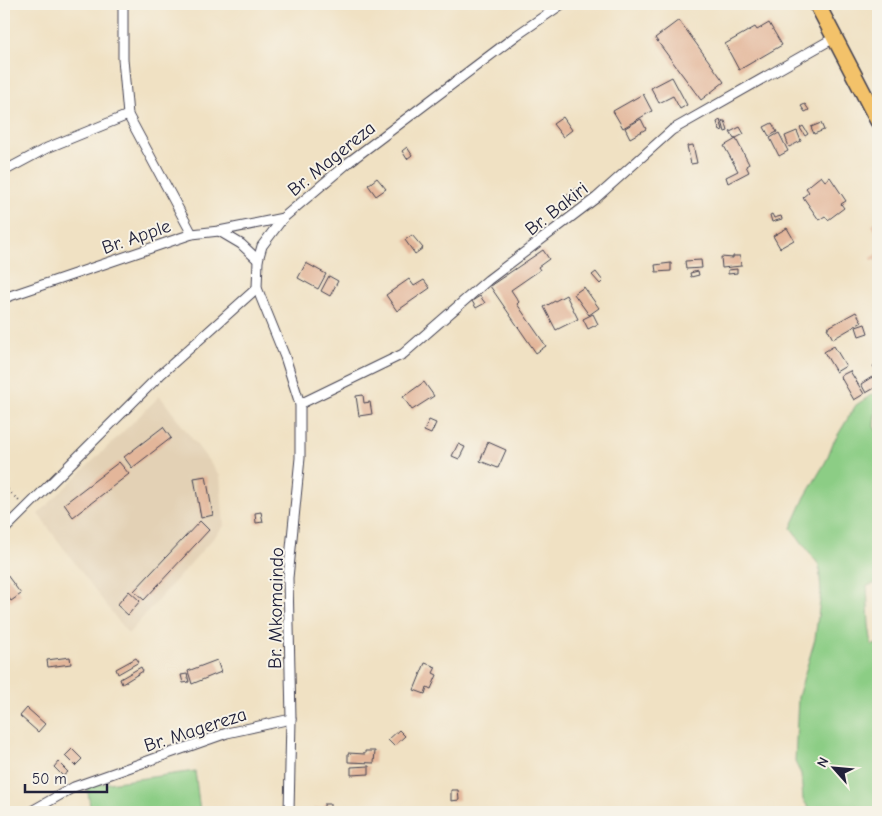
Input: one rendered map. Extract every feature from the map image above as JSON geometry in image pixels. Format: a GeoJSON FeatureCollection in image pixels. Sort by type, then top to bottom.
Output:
{"type":"FeatureCollection","features":[{"type":"Feature","properties":{"kind":"highway"},"geometry":{"type":"LineString","coordinates":[[817,4],[878,121]]}},
{"type":"Feature","properties":{"kind":"street"},"geometry":{"type":"LineString","coordinates":[[123,4],[123,59],[128,115],[192,234]]}},
{"type":"Feature","properties":{"kind":"street","name":"Br. Magereza"},"geometry":{"type":"LineString","coordinates":[[300,404],[285,357],[257,288],[258,260],[262,246],[283,218],[349,162],[517,35],[562,4]]}},
{"type":"Feature","properties":{"kind":"street","name":"Br. Bakiri"},"geometry":{"type":"LineString","coordinates":[[300,404],[404,354],[488,280],[596,198],[672,130],[834,38]]}},
{"type":"Feature","properties":{"kind":"street"},"geometry":{"type":"LineString","coordinates":[[4,171],[47,148],[128,115]]}},
{"type":"Feature","properties":{"kind":"street","name":"Br. Apple"},"geometry":{"type":"LineString","coordinates":[[4,298],[192,234],[283,218]]}},
{"type":"Feature","properties":{"kind":"street"},"geometry":{"type":"LineString","coordinates":[[219,230],[240,244],[258,260]]}},
{"type":"Feature","properties":{"kind":"street"},"geometry":{"type":"LineString","coordinates":[[4,530],[160,375],[257,288]]}},
{"type":"Feature","properties":{"kind":"street","name":"Br. Mkomaindo"},"geometry":{"type":"LineString","coordinates":[[289,812],[291,719],[288,578],[300,458],[300,404]]}},
{"type":"Feature","properties":{"kind":"street","name":"Br. Magereza"},"geometry":{"type":"LineString","coordinates":[[30,812],[74,787],[227,733],[291,719]]}},
{"type":"Feature","properties":{"kind":"path"},"geometry":{"type":"LineString","coordinates":[[4,486],[26,508]]}},
{"type":"Feature","properties":{"kind":"shaded area"},"geometry":{"type":"Polygon","coordinates":[[[160,396],[220,476],[224,526],[128,634],[38,514],[160,396]]]}},
{"type":"Feature","properties":{"kind":"green space"},"geometry":{"type":"Polygon","coordinates":[[[873,394],[877,396],[874,426],[878,433],[878,583],[867,586],[872,646],[878,643],[878,812],[812,812],[803,800],[801,774],[795,762],[798,697],[815,639],[821,593],[819,565],[791,528],[805,497],[826,461],[833,443],[856,405],[873,394]]]}},
{"type":"Feature","properties":{"kind":"green space"},"geometry":{"type":"Polygon","coordinates":[[[195,771],[200,812],[91,812],[87,786],[195,771]]]}},
{"type":"Feature","properties":{"kind":"building"},"geometry":{"type":"Polygon","coordinates":[[[679,20],[724,82],[701,100],[655,38],[679,20]]]}},
{"type":"Feature","properties":{"kind":"building"},"geometry":{"type":"Polygon","coordinates":[[[769,23],[782,45],[739,70],[725,44],[755,27],[757,30],[769,23]]]}},
{"type":"Feature","properties":{"kind":"building"},"geometry":{"type":"Polygon","coordinates":[[[672,77],[687,105],[680,109],[673,96],[659,103],[651,88],[672,77]]]}},
{"type":"Feature","properties":{"kind":"building"},"geometry":{"type":"Polygon","coordinates":[[[643,94],[652,111],[623,128],[613,111],[643,94]]]}},
{"type":"Feature","properties":{"kind":"building"},"geometry":{"type":"Polygon","coordinates":[[[805,104],[809,110],[805,112],[801,106],[805,104]]]}},
{"type":"Feature","properties":{"kind":"building"},"geometry":{"type":"Polygon","coordinates":[[[563,117],[572,130],[563,137],[553,124],[563,117]]]}},
{"type":"Feature","properties":{"kind":"building"},"geometry":{"type":"Polygon","coordinates":[[[641,119],[646,129],[630,138],[625,128],[641,119]]]}},
{"type":"Feature","properties":{"kind":"building"},"geometry":{"type":"Polygon","coordinates":[[[720,120],[723,130],[720,131],[717,122],[720,120]]]}},
{"type":"Feature","properties":{"kind":"building"},"geometry":{"type":"Polygon","coordinates":[[[722,121],[725,121],[728,131],[725,132],[722,121]]]}},
{"type":"Feature","properties":{"kind":"building"},"geometry":{"type":"Polygon","coordinates":[[[772,123],[777,132],[769,136],[764,127],[772,123]]]}},
{"type":"Feature","properties":{"kind":"building"},"geometry":{"type":"Polygon","coordinates":[[[821,123],[824,130],[814,134],[811,127],[821,123]]]}},
{"type":"Feature","properties":{"kind":"building"},"geometry":{"type":"Polygon","coordinates":[[[803,126],[808,134],[805,136],[800,128],[803,126]]]}},
{"type":"Feature","properties":{"kind":"building"},"geometry":{"type":"Polygon","coordinates":[[[740,127],[744,134],[734,139],[730,132],[740,127]]]}},
{"type":"Feature","properties":{"kind":"building"},"geometry":{"type":"Polygon","coordinates":[[[797,131],[801,141],[789,147],[785,136],[797,131]]]}},
{"type":"Feature","properties":{"kind":"building"},"geometry":{"type":"Polygon","coordinates":[[[779,133],[788,151],[779,156],[770,138],[779,133]]]}},
{"type":"Feature","properties":{"kind":"building"},"geometry":{"type":"Polygon","coordinates":[[[736,139],[749,164],[746,166],[749,172],[728,183],[726,177],[738,171],[724,146],[736,139]]]}},
{"type":"Feature","properties":{"kind":"building"},"geometry":{"type":"Polygon","coordinates":[[[693,145],[697,163],[691,164],[687,146],[693,145]]]}},
{"type":"Feature","properties":{"kind":"building"},"geometry":{"type":"Polygon","coordinates":[[[407,147],[412,155],[407,159],[402,151],[407,147]]]}},
{"type":"Feature","properties":{"kind":"building"},"geometry":{"type":"Polygon","coordinates":[[[821,176],[825,181],[830,177],[846,201],[841,204],[844,208],[828,220],[825,216],[819,220],[803,197],[809,192],[806,188],[821,176]]]}},
{"type":"Feature","properties":{"kind":"building"},"geometry":{"type":"Polygon","coordinates":[[[377,178],[386,189],[376,196],[368,185],[377,178]]]}},
{"type":"Feature","properties":{"kind":"building"},"geometry":{"type":"Polygon","coordinates":[[[577,188],[581,195],[575,199],[571,192],[577,188]]]}},
{"type":"Feature","properties":{"kind":"building"},"geometry":{"type":"Polygon","coordinates":[[[569,194],[573,200],[569,202],[566,196],[569,194]]]}},
{"type":"Feature","properties":{"kind":"building"},"geometry":{"type":"Polygon","coordinates":[[[772,214],[774,218],[781,216],[782,219],[772,222],[770,215],[772,214]]]}},
{"type":"Feature","properties":{"kind":"building"},"geometry":{"type":"Polygon","coordinates":[[[878,221],[878,235],[872,225],[878,221]]]}},
{"type":"Feature","properties":{"kind":"building"},"geometry":{"type":"Polygon","coordinates":[[[787,228],[794,240],[780,248],[773,236],[787,228]]]}},
{"type":"Feature","properties":{"kind":"building"},"geometry":{"type":"Polygon","coordinates":[[[412,235],[423,248],[415,254],[405,240],[412,235]]]}},
{"type":"Feature","properties":{"kind":"building"},"geometry":{"type":"Polygon","coordinates":[[[543,250],[549,259],[538,267],[540,270],[511,290],[519,302],[517,304],[546,346],[536,353],[490,286],[543,250]]]}},
{"type":"Feature","properties":{"kind":"building"},"geometry":{"type":"Polygon","coordinates":[[[878,253],[878,260],[872,260],[871,258],[878,253]]]}},
{"type":"Feature","properties":{"kind":"building"},"geometry":{"type":"Polygon","coordinates":[[[733,256],[740,256],[741,266],[722,268],[721,257],[733,258],[733,256]]]}},
{"type":"Feature","properties":{"kind":"building"},"geometry":{"type":"Polygon","coordinates":[[[701,260],[702,268],[686,269],[685,261],[701,260]]]}},
{"type":"Feature","properties":{"kind":"building"},"geometry":{"type":"Polygon","coordinates":[[[306,263],[326,274],[318,289],[298,278],[306,263]]]}},
{"type":"Feature","properties":{"kind":"building"},"geometry":{"type":"Polygon","coordinates":[[[671,263],[671,271],[656,272],[655,265],[671,263]]]}},
{"type":"Feature","properties":{"kind":"building"},"geometry":{"type":"Polygon","coordinates":[[[737,269],[737,273],[728,274],[728,270],[737,269]]]}},
{"type":"Feature","properties":{"kind":"building"},"geometry":{"type":"Polygon","coordinates":[[[698,271],[699,275],[691,277],[690,273],[698,271]]]}},
{"type":"Feature","properties":{"kind":"building"},"geometry":{"type":"Polygon","coordinates":[[[596,272],[603,281],[600,284],[592,275],[596,272]]]}},
{"type":"Feature","properties":{"kind":"building"},"geometry":{"type":"Polygon","coordinates":[[[329,276],[338,281],[330,296],[321,291],[329,276]]]}},
{"type":"Feature","properties":{"kind":"building"},"geometry":{"type":"Polygon","coordinates":[[[409,279],[414,286],[424,280],[430,288],[397,311],[386,295],[409,279]]]}},
{"type":"Feature","properties":{"kind":"building"},"geometry":{"type":"Polygon","coordinates":[[[584,287],[599,308],[589,315],[574,294],[584,287]]]}},
{"type":"Feature","properties":{"kind":"building"},"geometry":{"type":"Polygon","coordinates":[[[566,295],[578,319],[556,330],[544,307],[566,295]]]}},
{"type":"Feature","properties":{"kind":"building"},"geometry":{"type":"Polygon","coordinates":[[[480,296],[485,303],[476,308],[472,301],[480,296]]]}},
{"type":"Feature","properties":{"kind":"building"},"geometry":{"type":"Polygon","coordinates":[[[856,312],[862,322],[833,339],[827,328],[856,312]]]}},
{"type":"Feature","properties":{"kind":"building"},"geometry":{"type":"Polygon","coordinates":[[[593,314],[598,324],[588,329],[583,319],[593,314]]]}},
{"type":"Feature","properties":{"kind":"building"},"geometry":{"type":"Polygon","coordinates":[[[865,324],[868,333],[859,336],[856,327],[865,324]]]}},
{"type":"Feature","properties":{"kind":"building"},"geometry":{"type":"Polygon","coordinates":[[[834,346],[846,366],[836,372],[824,352],[834,346]]]}},
{"type":"Feature","properties":{"kind":"building"},"geometry":{"type":"Polygon","coordinates":[[[878,363],[878,371],[877,371],[873,366],[878,363]]]}},
{"type":"Feature","properties":{"kind":"building"},"geometry":{"type":"Polygon","coordinates":[[[850,371],[864,394],[854,400],[840,376],[850,371]]]}},
{"type":"Feature","properties":{"kind":"building"},"geometry":{"type":"Polygon","coordinates":[[[872,377],[878,386],[866,393],[861,384],[872,377]]]}},
{"type":"Feature","properties":{"kind":"building"},"geometry":{"type":"Polygon","coordinates":[[[424,382],[434,396],[412,410],[403,397],[424,382]]]}},
{"type":"Feature","properties":{"kind":"building"},"geometry":{"type":"Polygon","coordinates":[[[363,395],[364,403],[370,402],[372,414],[359,416],[356,396],[363,395]]]}},
{"type":"Feature","properties":{"kind":"building"},"geometry":{"type":"Polygon","coordinates":[[[429,420],[436,423],[431,434],[424,431],[429,420]]]}},
{"type":"Feature","properties":{"kind":"building"},"geometry":{"type":"Polygon","coordinates":[[[163,427],[171,438],[132,468],[124,457],[163,427]]]}},
{"type":"Feature","properties":{"kind":"building"},"geometry":{"type":"Polygon","coordinates":[[[488,442],[506,450],[498,468],[480,461],[488,442]]]}},
{"type":"Feature","properties":{"kind":"building"},"geometry":{"type":"Polygon","coordinates":[[[458,444],[465,447],[459,459],[452,456],[458,444]]]}},
{"type":"Feature","properties":{"kind":"building"},"geometry":{"type":"Polygon","coordinates":[[[119,462],[129,474],[73,517],[64,504],[119,462]]]}},
{"type":"Feature","properties":{"kind":"building"},"geometry":{"type":"Polygon","coordinates":[[[206,476],[213,515],[201,518],[194,478],[206,476]]]}},
{"type":"Feature","properties":{"kind":"building"},"geometry":{"type":"Polygon","coordinates":[[[261,512],[263,522],[256,523],[255,513],[261,512]]]}},
{"type":"Feature","properties":{"kind":"building"},"geometry":{"type":"Polygon","coordinates":[[[200,521],[209,530],[144,600],[134,591],[200,521]]]}},
{"type":"Feature","properties":{"kind":"building"},"geometry":{"type":"Polygon","coordinates":[[[4,571],[21,594],[11,601],[4,591],[4,571]]]}},
{"type":"Feature","properties":{"kind":"building"},"geometry":{"type":"Polygon","coordinates":[[[129,591],[140,601],[128,615],[117,605],[129,591]]]}},
{"type":"Feature","properties":{"kind":"building"},"geometry":{"type":"Polygon","coordinates":[[[70,657],[71,664],[48,667],[47,660],[70,657]]]}},
{"type":"Feature","properties":{"kind":"building"},"geometry":{"type":"Polygon","coordinates":[[[136,658],[139,662],[118,674],[116,669],[136,658]]]}},
{"type":"Feature","properties":{"kind":"building"},"geometry":{"type":"Polygon","coordinates":[[[217,660],[221,672],[192,684],[188,671],[217,660]]]}},
{"type":"Feature","properties":{"kind":"building"},"geometry":{"type":"Polygon","coordinates":[[[425,663],[436,667],[433,673],[437,675],[431,689],[427,687],[425,694],[414,690],[425,663]]]}},
{"type":"Feature","properties":{"kind":"building"},"geometry":{"type":"Polygon","coordinates":[[[141,667],[143,671],[122,684],[120,679],[141,667]]]}},
{"type":"Feature","properties":{"kind":"building"},"geometry":{"type":"Polygon","coordinates":[[[187,674],[189,682],[183,683],[181,675],[187,674]]]}},
{"type":"Feature","properties":{"kind":"building"},"geometry":{"type":"Polygon","coordinates":[[[27,708],[45,724],[38,732],[20,716],[27,708]]]}},
{"type":"Feature","properties":{"kind":"building"},"geometry":{"type":"Polygon","coordinates":[[[399,730],[405,736],[394,746],[388,740],[399,730]]]}},
{"type":"Feature","properties":{"kind":"building"},"geometry":{"type":"Polygon","coordinates":[[[72,749],[82,759],[75,766],[65,756],[72,749]]]}},
{"type":"Feature","properties":{"kind":"building"},"geometry":{"type":"Polygon","coordinates":[[[365,751],[375,751],[374,763],[348,762],[348,753],[365,754],[365,751]]]}},
{"type":"Feature","properties":{"kind":"building"},"geometry":{"type":"Polygon","coordinates":[[[58,762],[68,772],[63,776],[54,767],[58,762]]]}},
{"type":"Feature","properties":{"kind":"building"},"geometry":{"type":"Polygon","coordinates":[[[369,766],[369,774],[351,775],[351,767],[369,766]]]}},
{"type":"Feature","properties":{"kind":"building"},"geometry":{"type":"Polygon","coordinates":[[[451,790],[458,790],[459,800],[451,801],[451,790]]]}},
{"type":"Feature","properties":{"kind":"building"},"geometry":{"type":"Polygon","coordinates":[[[324,804],[330,804],[330,812],[315,812],[315,808],[324,808],[324,804]]]}}]}
